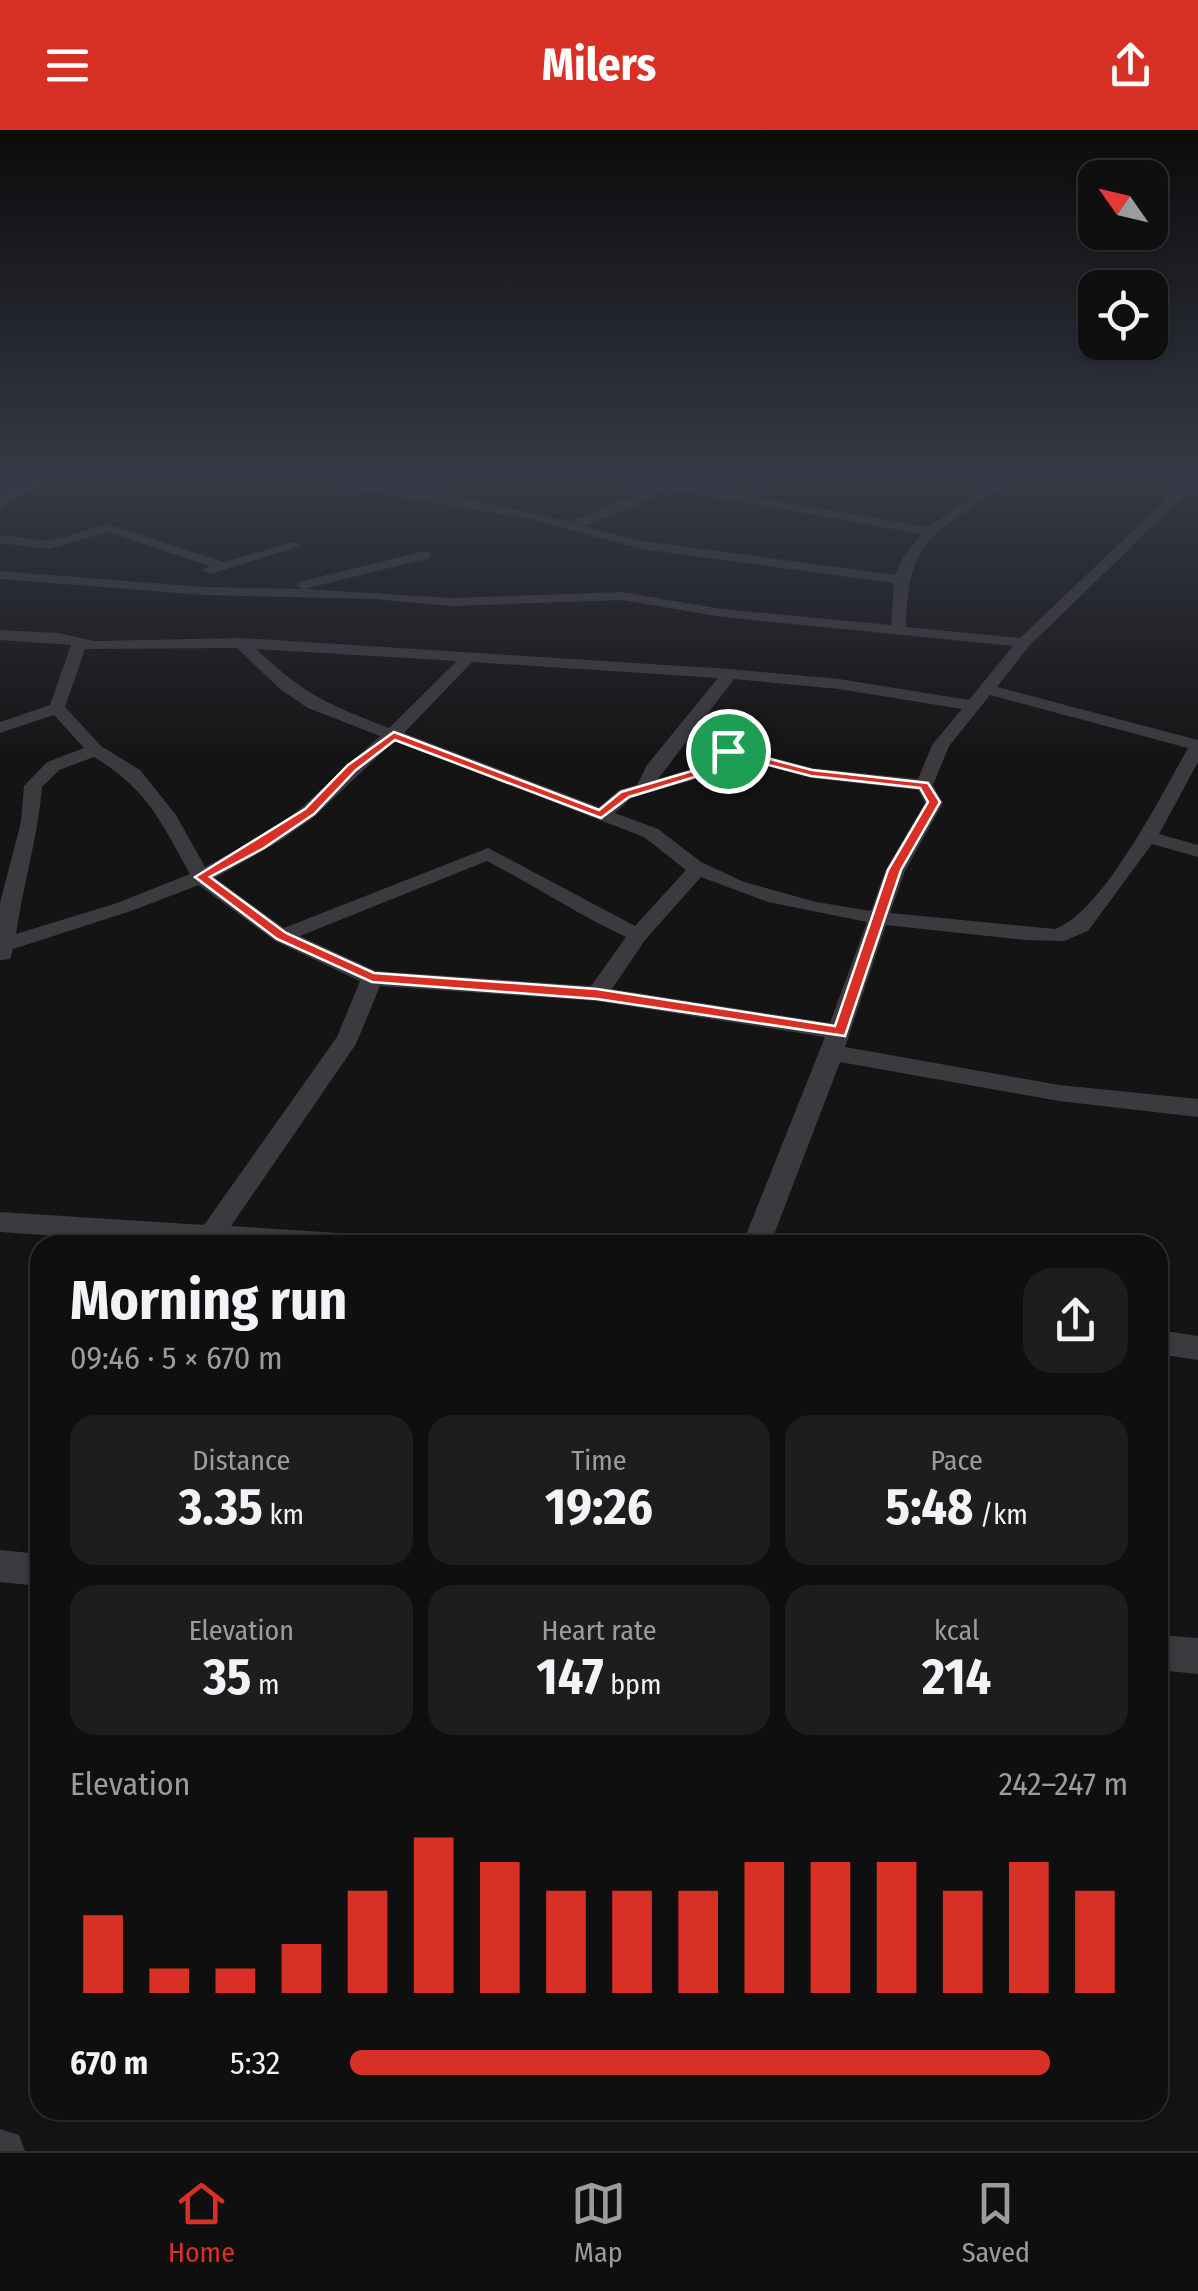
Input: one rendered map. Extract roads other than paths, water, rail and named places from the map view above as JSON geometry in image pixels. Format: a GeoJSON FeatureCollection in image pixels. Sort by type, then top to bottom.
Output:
{"type":"FeatureCollection","features":[{"type":"Feature","properties":{"kind":"street"},"geometry":{"type":"LineString","coordinates":[[168,587],[217,568]]}},
{"type":"Feature","properties":{"kind":"street"},"geometry":{"type":"LineString","coordinates":[[297,593],[308,583],[369,568]]}},
{"type":"Feature","properties":{"kind":"street"},"geometry":{"type":"LineString","coordinates":[[806,568],[902,580]]}},
{"type":"Feature","properties":{"kind":"street"},"geometry":{"type":"LineString","coordinates":[[898,628],[906,568]]}},
{"type":"Feature","properties":{"kind":"street"},"geometry":{"type":"LineString","coordinates":[[924,785],[941,745],[979,697],[1024,642],[1100,568]]}},
{"type":"Feature","properties":{"kind":"street"},"geometry":{"type":"LineString","coordinates":[[0,575],[451,602],[622,596],[722,613],[1024,642]]}},
{"type":"Feature","properties":{"kind":"street"},"geometry":{"type":"LineString","coordinates":[[0,635],[58,638],[79,645],[240,643],[370,649],[467,659],[729,674],[979,697],[1198,746],[1148,837],[1080,927],[1058,936],[881,916],[761,895],[698,869],[651,833],[314,705],[286,686],[240,643]]}},
{"type":"Feature","properties":{"kind":"street"},"geometry":{"type":"LineString","coordinates":[[58,708],[79,645]]}},
{"type":"Feature","properties":{"kind":"street"},"geometry":{"type":"LineString","coordinates":[[95,750],[53,766],[33,786],[30,822],[14,879],[3,952],[201,877],[260,845],[309,812],[352,767],[436,697],[467,659]]}},
{"type":"Feature","properties":{"kind":"street"},"geometry":{"type":"LineString","coordinates":[[644,789],[653,769],[711,702],[729,674]]}},
{"type":"Feature","properties":{"kind":"street"},"geometry":{"type":"LineString","coordinates":[[0,728],[58,708]]}},
{"type":"Feature","properties":{"kind":"street"},"geometry":{"type":"LineString","coordinates":[[58,708],[95,750],[134,774],[167,815],[201,877],[282,936],[372,978],[597,994],[836,1042],[1058,1093],[1198,1108]]}},
{"type":"Feature","properties":{"kind":"street"},"geometry":{"type":"LineString","coordinates":[[601,814],[625,794],[696,773],[728,751],[811,773],[924,785]]}},
{"type":"Feature","properties":{"kind":"street"},"geometry":{"type":"LineString","coordinates":[[760,1235],[836,1042],[894,870],[934,802],[924,785]]}},
{"type":"Feature","properties":{"kind":"street"},"geometry":{"type":"LineString","coordinates":[[1148,837],[1198,851]]}},
{"type":"Feature","properties":{"kind":"street"},"geometry":{"type":"LineString","coordinates":[[282,936],[488,854],[558,890],[571,903],[638,935]]}},
{"type":"Feature","properties":{"kind":"street"},"geometry":{"type":"LineString","coordinates":[[597,994],[638,935],[698,869]]}},
{"type":"Feature","properties":{"kind":"street"},"geometry":{"type":"LineString","coordinates":[[0,1222],[211,1235],[348,1039],[372,978]]}},
{"type":"Feature","properties":{"kind":"street"},"geometry":{"type":"LineString","coordinates":[[1168,1344],[1198,1348]]}},
{"type":"Feature","properties":{"kind":"street"},"geometry":{"type":"LineString","coordinates":[[0,1566],[30,1569]]}},
{"type":"Feature","properties":{"kind":"street"},"geometry":{"type":"LineString","coordinates":[[1168,1654],[1198,1656]]}}]}
